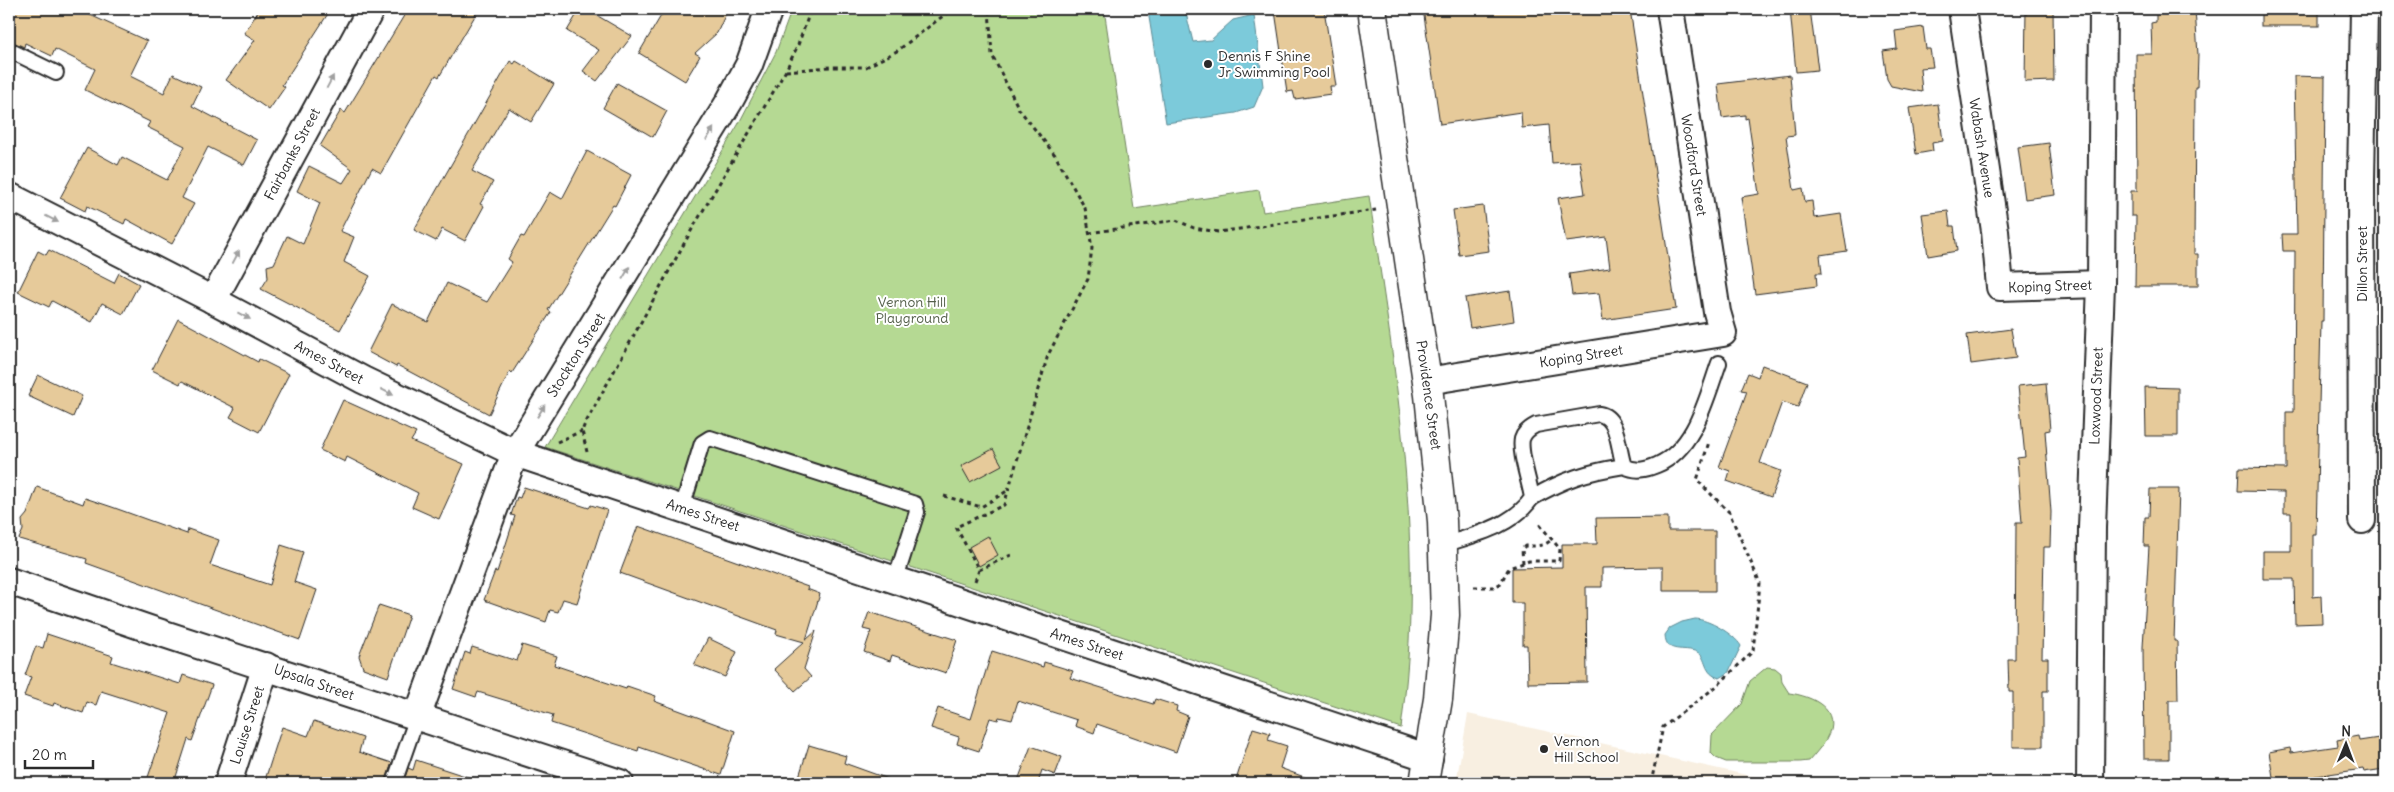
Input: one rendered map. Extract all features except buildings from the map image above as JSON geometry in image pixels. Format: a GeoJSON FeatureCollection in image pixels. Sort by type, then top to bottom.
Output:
{"type":"FeatureCollection","features":[{"type":"Feature","properties":{"kind":"main road","name":"Providence Street"},"geometry":{"type":"LineString","coordinates":[[1372,9],[1437,460],[1443,545],[1445,615],[1438,699],[1427,771]]}},
{"type":"Feature","properties":{"kind":"street","name":"Fairbanks Street"},"geometry":{"type":"LineString","coordinates":[[214,300],[371,9]]}},
{"type":"Feature","properties":{"kind":"street","name":"Stockton Street"},"geometry":{"type":"LineString","coordinates":[[417,717],[515,453],[729,102],[749,65],[769,9]]}},
{"type":"Feature","properties":{"kind":"street","name":"Woodford Street"},"geometry":{"type":"LineString","coordinates":[[1670,9],[1719,320]]}},
{"type":"Feature","properties":{"kind":"street","name":"Wabash Avenue"},"geometry":{"type":"LineString","coordinates":[[1962,9],[1995,231],[2000,287]]}},
{"type":"Feature","properties":{"kind":"street","name":"Loxwood Street"},"geometry":{"type":"LineString","coordinates":[[2090,783],[2092,528],[2100,284],[2103,9]]}},
{"type":"Feature","properties":{"kind":"street","name":"Dillon Street"},"geometry":{"type":"LineString","coordinates":[[2362,520],[2361,181],[2364,9]]}},
{"type":"Feature","properties":{"kind":"street","name":"Ames Street"},"geometry":{"type":"LineString","coordinates":[[9,196],[214,300],[362,380],[515,453],[895,581],[1427,771]]}},
{"type":"Feature","properties":{"kind":"street","name":"Koping Street"},"geometry":{"type":"LineString","coordinates":[[2000,287],[2100,284]]}},
{"type":"Feature","properties":{"kind":"street","name":"Koping Street"},"geometry":{"type":"LineString","coordinates":[[1427,381],[1723,333],[1719,320]]}},
{"type":"Feature","properties":{"kind":"street","name":"Upsala Street"},"geometry":{"type":"LineString","coordinates":[[9,580],[155,631],[620,783]]}},
{"type":"Feature","properties":{"kind":"street","name":"Louise Street"},"geometry":{"type":"LineString","coordinates":[[228,783],[266,666]]}},
{"type":"Feature","properties":{"kind":"lane"},"geometry":{"type":"LineString","coordinates":[[9,50],[56,73]]}},
{"type":"Feature","properties":{"kind":"lane"},"geometry":{"type":"LineString","coordinates":[[1443,545],[1497,527],[1525,509],[1532,498],[1555,484],[1580,474],[1624,466],[1644,470],[1670,460],[1686,443],[1720,364]]}},
{"type":"Feature","properties":{"kind":"lane"},"geometry":{"type":"LineString","coordinates":[[1532,498],[1522,448],[1522,438],[1528,429],[1536,425],[1599,414],[1606,415],[1612,421],[1624,466]]}},
{"type":"Feature","properties":{"kind":"lane"},"geometry":{"type":"LineString","coordinates":[[682,508],[702,443],[710,438],[915,504],[917,512],[895,581]]}},
{"type":"Feature","properties":{"kind":"lane"},"geometry":{"type":"LineString","coordinates":[[394,783],[417,717]]}},
{"type":"Feature","properties":{"kind":"path"},"geometry":{"type":"LineString","coordinates":[[550,445],[582,431],[691,231],[785,72],[798,45],[811,9]]}},
{"type":"Feature","properties":{"kind":"path"},"geometry":{"type":"LineString","coordinates":[[785,72],[830,67],[866,67],[896,51],[952,9]]}},
{"type":"Feature","properties":{"kind":"path"},"geometry":{"type":"LineString","coordinates":[[979,570],[956,528],[1004,505],[1048,355],[1088,279],[1092,248],[1085,208],[1055,154],[1019,109],[992,55],[989,9]]}},
{"type":"Feature","properties":{"kind":"path"},"geometry":{"type":"LineString","coordinates":[[1089,233],[1176,220],[1194,228],[1218,232],[1378,210]]}},
{"type":"Feature","properties":{"kind":"path"},"geometry":{"type":"LineString","coordinates":[[582,431],[588,456]]}},
{"type":"Feature","properties":{"kind":"path"},"geometry":{"type":"LineString","coordinates":[[1651,783],[1663,727],[1718,686],[1752,651],[1760,582],[1730,512],[1697,480],[1712,433]]}},
{"type":"Feature","properties":{"kind":"path"},"geometry":{"type":"LineString","coordinates":[[944,496],[981,507],[1008,492]]}},
{"type":"Feature","properties":{"kind":"path"},"geometry":{"type":"LineString","coordinates":[[1474,587],[1493,587],[1500,584],[1509,568],[1523,563],[1559,561],[1560,549],[1539,524]]}},
{"type":"Feature","properties":{"kind":"path"},"geometry":{"type":"LineString","coordinates":[[1523,563],[1522,549],[1525,546],[1548,544],[1552,539]]}},
{"type":"Feature","properties":{"kind":"path"},"geometry":{"type":"LineString","coordinates":[[974,583],[979,570],[1011,555]]}},
{"type":"Feature","properties":{"kind":"shaded area","name":"Vernon Hill School"},"geometry":{"type":"Polygon","coordinates":[[[1468,714],[1783,783],[1456,783],[1468,714]]]}},
{"type":"Feature","properties":{"kind":"green space","name":"Vernon Hill Playground"},"geometry":{"type":"Polygon","coordinates":[[[792,9],[1104,9],[1134,209],[1259,190],[1263,212],[1369,196],[1398,395],[1409,527],[1408,660],[1401,728],[545,447],[738,125],[776,52],[792,9]]]}},
{"type":"Feature","properties":{"kind":"green space"},"geometry":{"type":"Polygon","coordinates":[[[1767,667],[1775,668],[1781,673],[1782,682],[1789,693],[1807,697],[1828,712],[1831,720],[1826,739],[1809,761],[1726,762],[1716,758],[1711,753],[1712,735],[1742,704],[1750,681],[1767,667]]]}},
{"type":"Feature","properties":{"kind":"water","name":"Dennis F Shine Jr Swimming Pool"},"geometry":{"type":"Polygon","coordinates":[[[1185,9],[1193,42],[1211,40],[1233,20],[1254,15],[1263,86],[1254,107],[1236,113],[1166,123],[1148,11],[1185,9]]]}},
{"type":"Feature","properties":{"kind":"water"},"geometry":{"type":"Polygon","coordinates":[[[1695,619],[1720,628],[1738,641],[1741,646],[1728,673],[1720,678],[1710,673],[1700,654],[1692,650],[1672,648],[1666,641],[1665,635],[1670,628],[1682,622],[1695,619]]]}},
{"type":"Feature","properties":{"kind":"place","name":"Dennis F Shine Jr Swimming Pool"},"geometry":{"type":"Point","coordinates":[1208,64]}},
{"type":"Feature","properties":{"kind":"place","name":"Vernon Hill School"},"geometry":{"type":"Point","coordinates":[1544,749]}}]}
